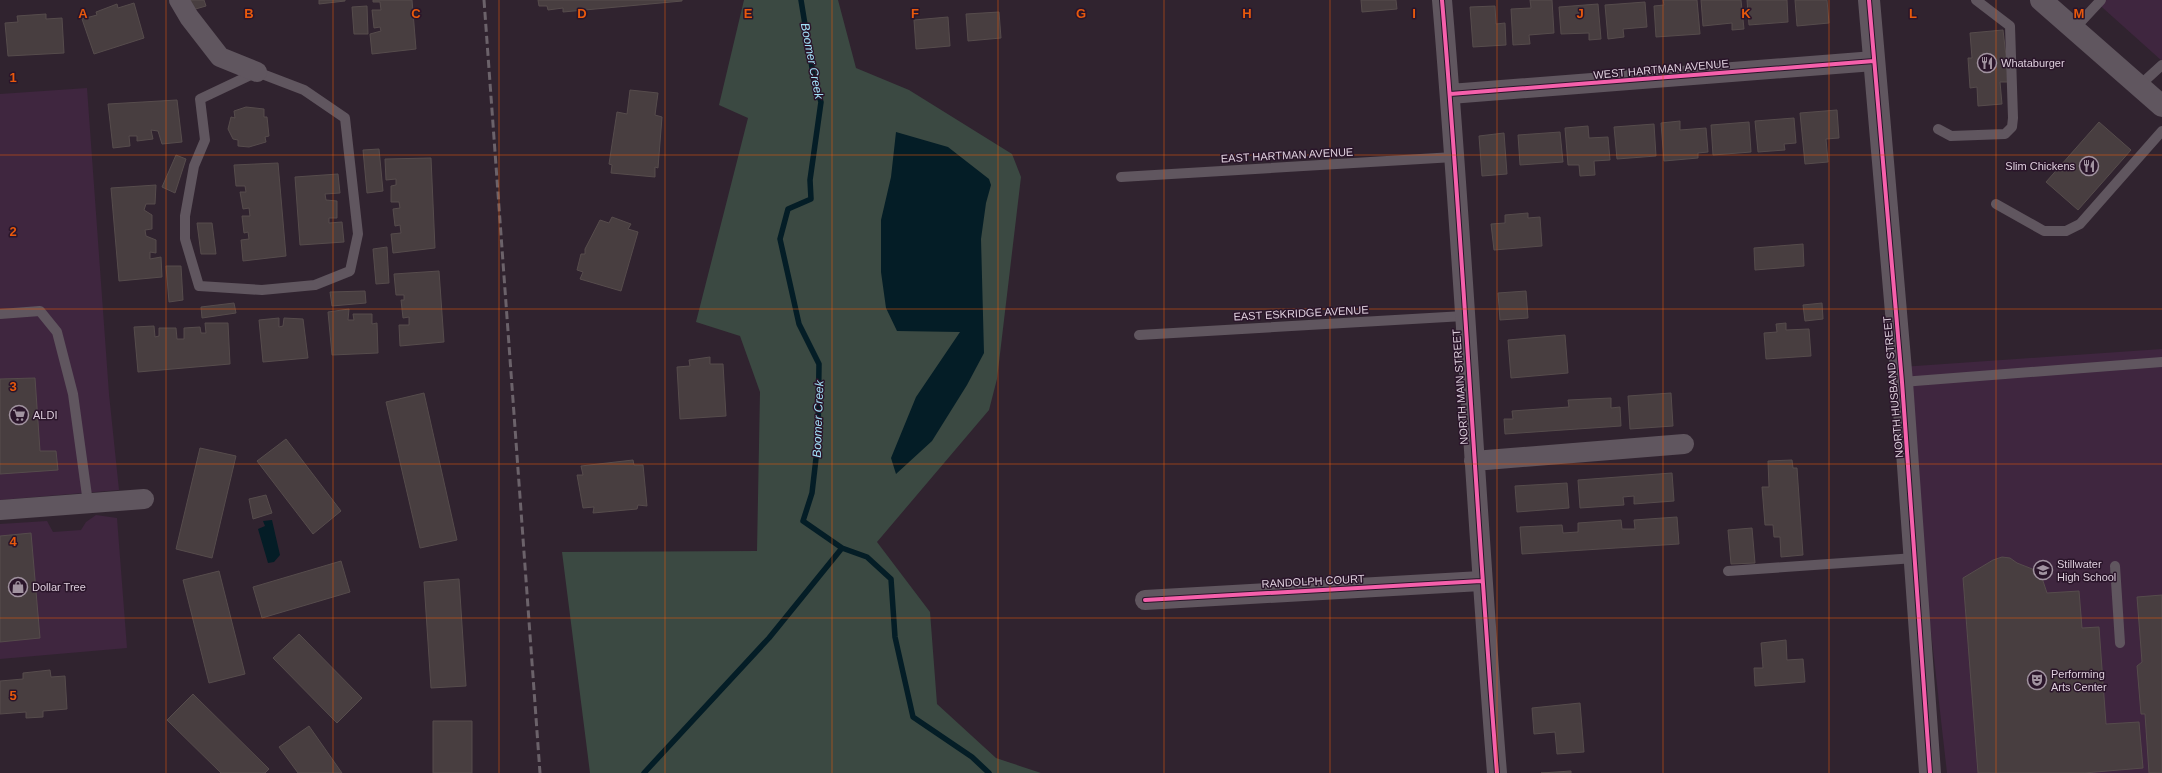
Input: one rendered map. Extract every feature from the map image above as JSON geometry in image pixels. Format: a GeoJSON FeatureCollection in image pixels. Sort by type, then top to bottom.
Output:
{"type":"FeatureCollection","features":[{"type":"Feature","properties":{"kind":"street"},"geometry":{"type":"LineString","coordinates":[[179,0],[189,16],[220,57],[256,72]]}},
{"type":"Feature","properties":{"kind":"street","name":"NORTH MAIN STREET"},"geometry":{"type":"LineString","coordinates":[[1442,0],[1450,94],[1481,581],[1497,773]]}},
{"type":"Feature","properties":{"kind":"street","name":"NORTH HUSBAND STREET"},"geometry":{"type":"LineString","coordinates":[[1869,0],[1902,382],[1930,773]]}},
{"type":"Feature","properties":{"kind":"street"},"geometry":{"type":"LineString","coordinates":[[2041,0],[2162,106]]}},
{"type":"Feature","properties":{"kind":"street","name":"WEST HARTMAN AVENUE"},"geometry":{"type":"LineString","coordinates":[[1450,94],[1874,61]]}},
{"type":"Feature","properties":{"kind":"street"},"geometry":{"type":"LineString","coordinates":[[1474,461],[1684,444]]}},
{"type":"Feature","properties":{"kind":"street"},"geometry":{"type":"LineString","coordinates":[[0,510],[144,499]]}},
{"type":"Feature","properties":{"kind":"street","name":"RANDOLPH COURT"},"geometry":{"type":"LineString","coordinates":[[1145,600],[1481,581]]}},
{"type":"Feature","properties":{"kind":"lane"},"geometry":{"type":"LineString","coordinates":[[1938,129],[1951,136],[2004,134],[2012,127],[2014,118],[2010,26],[1976,0]]}},
{"type":"Feature","properties":{"kind":"lane"},"geometry":{"type":"LineString","coordinates":[[2074,29],[2101,0]]}},
{"type":"Feature","properties":{"kind":"lane"},"geometry":{"type":"LineString","coordinates":[[2139,86],[2162,65]]}},
{"type":"Feature","properties":{"kind":"lane"},"geometry":{"type":"LineString","coordinates":[[256,72],[304,90],[345,118],[358,234],[350,271],[315,285],[262,290],[199,286],[185,239],[184,216],[194,166],[205,140],[200,99],[256,72]]}},
{"type":"Feature","properties":{"kind":"lane"},"geometry":{"type":"LineString","coordinates":[[1996,204],[2044,231],[2066,231],[2080,224],[2162,131]]}},
{"type":"Feature","properties":{"kind":"lane","name":"EAST HARTMAN AVENUE"},"geometry":{"type":"LineString","coordinates":[[1121,177],[1454,157]]}},
{"type":"Feature","properties":{"kind":"lane"},"geometry":{"type":"LineString","coordinates":[[0,314],[40,312],[57,332],[73,394],[88,503]]}},
{"type":"Feature","properties":{"kind":"lane","name":"EAST ESKRIDGE AVENUE"},"geometry":{"type":"LineString","coordinates":[[1139,335],[1464,316]]}},
{"type":"Feature","properties":{"kind":"lane"},"geometry":{"type":"LineString","coordinates":[[1902,382],[2162,362]]}},
{"type":"Feature","properties":{"kind":"lane"},"geometry":{"type":"LineString","coordinates":[[1728,572],[1915,558]]}},
{"type":"Feature","properties":{"kind":"lane"},"geometry":{"type":"LineString","coordinates":[[2115,566],[2120,644]]}},
{"type":"Feature","properties":{"kind":"shaded area"},"geometry":{"type":"Polygon","coordinates":[[[744,0],[838,0],[856,68],[909,90],[1012,154],[1021,177],[997,379],[989,410],[877,542],[930,612],[937,704],[996,758],[1041,773],[590,773],[562,552],[757,551],[760,392],[740,336],[696,322],[748,118],[719,105],[744,0]]]}},
{"type":"Feature","properties":{"kind":"shaded area"},"geometry":{"type":"Polygon","coordinates":[[[2094,0],[2162,0],[2162,61],[2094,0]]]}},
{"type":"Feature","properties":{"kind":"shaded area"},"geometry":{"type":"Polygon","coordinates":[[[87,88],[109,394],[119,490],[0,500],[0,94],[87,88]]]}},
{"type":"Feature","properties":{"kind":"shaded area","name":"Stillwater High School"},"geometry":{"type":"Polygon","coordinates":[[[2162,349],[2162,773],[1947,773],[1901,367],[2162,349]]]}},
{"type":"Feature","properties":{"kind":"shaded area"},"geometry":{"type":"Polygon","coordinates":[[[96,515],[117,518],[127,648],[0,659],[0,524],[47,521],[53,532],[81,530],[86,522],[96,515]]]}},
{"type":"Feature","properties":{"kind":"water"},"geometry":{"type":"Polygon","coordinates":[[[896,132],[948,147],[989,179],[991,185],[986,203],[981,239],[984,353],[967,385],[932,441],[896,474],[891,458],[916,397],[960,332],[897,331],[886,308],[881,272],[881,220],[891,177],[896,132]]]}},
{"type":"Feature","properties":{"kind":"water"},"geometry":{"type":"Polygon","coordinates":[[[272,520],[280,555],[274,562],[268,563],[258,529],[265,526],[263,521],[272,520]]]}},
{"type":"Feature","properties":{"kind":"building"},"geometry":{"type":"Polygon","coordinates":[[[188,0],[204,0],[206,6],[192,10],[188,0]]]}},
{"type":"Feature","properties":{"kind":"building"},"geometry":{"type":"Polygon","coordinates":[[[319,0],[345,0],[345,1],[319,4],[319,0]]]}},
{"type":"Feature","properties":{"kind":"building"},"geometry":{"type":"Polygon","coordinates":[[[373,0],[412,0],[416,49],[372,54],[370,34],[381,31],[380,27],[374,28],[372,10],[381,10],[380,2],[373,2],[373,0]]]}},
{"type":"Feature","properties":{"kind":"building"},"geometry":{"type":"Polygon","coordinates":[[[538,0],[682,1],[563,12],[563,8],[548,10],[547,6],[539,6],[538,0]]]}},
{"type":"Feature","properties":{"kind":"building"},"geometry":{"type":"Polygon","coordinates":[[[1361,0],[1396,0],[1397,9],[1362,12],[1361,0]]]}},
{"type":"Feature","properties":{"kind":"building"},"geometry":{"type":"Polygon","coordinates":[[[1530,0],[1552,0],[1554,33],[1529,35],[1530,44],[1513,45],[1511,9],[1531,8],[1530,0]]]}},
{"type":"Feature","properties":{"kind":"building"},"geometry":{"type":"Polygon","coordinates":[[[1663,0],[1697,0],[1700,34],[1656,37],[1654,6],[1664,5],[1663,0]]]}},
{"type":"Feature","properties":{"kind":"building"},"geometry":{"type":"Polygon","coordinates":[[[1701,0],[1741,0],[1744,29],[1732,30],[1732,23],[1703,26],[1701,0]]]}},
{"type":"Feature","properties":{"kind":"building"},"geometry":{"type":"Polygon","coordinates":[[[1747,0],[1787,0],[1788,22],[1749,25],[1747,0]]]}},
{"type":"Feature","properties":{"kind":"building"},"geometry":{"type":"Polygon","coordinates":[[[1795,0],[1827,0],[1829,23],[1797,26],[1795,0]]]}},
{"type":"Feature","properties":{"kind":"building"},"geometry":{"type":"Polygon","coordinates":[[[1645,2],[1647,27],[1623,29],[1624,37],[1608,39],[1605,5],[1645,2]]]}},
{"type":"Feature","properties":{"kind":"building"},"geometry":{"type":"Polygon","coordinates":[[[134,3],[144,38],[94,54],[82,19],[97,15],[96,12],[117,4],[118,8],[134,3]]]}},
{"type":"Feature","properties":{"kind":"building"},"geometry":{"type":"Polygon","coordinates":[[[1598,4],[1601,39],[1589,40],[1589,33],[1561,34],[1559,7],[1598,4]]]}},
{"type":"Feature","properties":{"kind":"building"},"geometry":{"type":"Polygon","coordinates":[[[367,6],[368,34],[354,34],[352,7],[367,6]]]}},
{"type":"Feature","properties":{"kind":"building"},"geometry":{"type":"Polygon","coordinates":[[[1495,6],[1496,24],[1505,23],[1506,45],[1473,47],[1470,7],[1495,6]]]}},
{"type":"Feature","properties":{"kind":"building"},"geometry":{"type":"Polygon","coordinates":[[[999,12],[1001,38],[968,41],[966,14],[999,12]]]}},
{"type":"Feature","properties":{"kind":"building"},"geometry":{"type":"Polygon","coordinates":[[[46,14],[46,19],[62,18],[64,53],[8,56],[5,23],[18,22],[17,16],[46,14]]]}},
{"type":"Feature","properties":{"kind":"building"},"geometry":{"type":"Polygon","coordinates":[[[948,17],[950,46],[916,49],[914,20],[948,17]]]}},
{"type":"Feature","properties":{"kind":"building","name":"Whataburger"},"geometry":{"type":"Polygon","coordinates":[[[2003,30],[2009,82],[2000,82],[2002,104],[1978,106],[1977,87],[1970,88],[1968,58],[1972,58],[1970,33],[2003,30]]]}},
{"type":"Feature","properties":{"kind":"building"},"geometry":{"type":"Polygon","coordinates":[[[630,90],[658,93],[655,115],[662,117],[658,168],[655,167],[655,177],[611,173],[612,165],[609,164],[617,112],[627,114],[630,90]]]}},
{"type":"Feature","properties":{"kind":"building"},"geometry":{"type":"Polygon","coordinates":[[[177,100],[182,142],[162,144],[158,131],[151,130],[153,139],[137,141],[137,136],[129,136],[130,146],[113,148],[108,104],[177,100]]]}},
{"type":"Feature","properties":{"kind":"building"},"geometry":{"type":"Polygon","coordinates":[[[246,107],[264,109],[264,117],[267,117],[269,136],[265,137],[266,142],[249,147],[238,146],[238,140],[233,139],[228,129],[231,117],[235,118],[234,111],[246,107]]]}},
{"type":"Feature","properties":{"kind":"building"},"geometry":{"type":"Polygon","coordinates":[[[1837,110],[1839,138],[1826,139],[1828,162],[1805,164],[1800,113],[1837,110]]]}},
{"type":"Feature","properties":{"kind":"building"},"geometry":{"type":"Polygon","coordinates":[[[1794,118],[1796,143],[1784,144],[1785,150],[1758,152],[1755,121],[1794,118]]]}},
{"type":"Feature","properties":{"kind":"building"},"geometry":{"type":"Polygon","coordinates":[[[1680,121],[1680,130],[1706,128],[1708,152],[1698,153],[1698,158],[1664,161],[1661,123],[1680,121]]]}},
{"type":"Feature","properties":{"kind":"building"},"geometry":{"type":"Polygon","coordinates":[[[1749,122],[1751,152],[1713,155],[1711,125],[1749,122]]]}},
{"type":"Feature","properties":{"kind":"building","name":"Slim Chickens"},"geometry":{"type":"Polygon","coordinates":[[[2099,122],[2131,150],[2078,210],[2046,182],[2099,122]]]}},
{"type":"Feature","properties":{"kind":"building"},"geometry":{"type":"Polygon","coordinates":[[[1654,124],[1656,156],[1617,159],[1614,127],[1654,124]]]}},
{"type":"Feature","properties":{"kind":"building"},"geometry":{"type":"Polygon","coordinates":[[[1588,126],[1589,138],[1608,137],[1610,160],[1594,161],[1595,175],[1580,176],[1579,165],[1568,165],[1565,128],[1588,126]]]}},
{"type":"Feature","properties":{"kind":"building"},"geometry":{"type":"Polygon","coordinates":[[[1560,132],[1563,162],[1520,165],[1518,135],[1560,132]]]}},
{"type":"Feature","properties":{"kind":"building"},"geometry":{"type":"Polygon","coordinates":[[[1504,133],[1507,174],[1482,176],[1479,136],[1504,133]]]}},
{"type":"Feature","properties":{"kind":"building"},"geometry":{"type":"Polygon","coordinates":[[[379,149],[383,191],[367,193],[363,150],[379,149]]]}},
{"type":"Feature","properties":{"kind":"building"},"geometry":{"type":"Polygon","coordinates":[[[176,155],[186,159],[175,193],[162,187],[176,155]]]}},
{"type":"Feature","properties":{"kind":"building"},"geometry":{"type":"Polygon","coordinates":[[[431,158],[435,248],[393,253],[391,234],[401,233],[400,225],[395,226],[393,209],[400,208],[399,202],[391,202],[391,186],[396,185],[396,179],[386,180],[385,159],[431,158]]]}},
{"type":"Feature","properties":{"kind":"building"},"geometry":{"type":"Polygon","coordinates":[[[278,163],[286,256],[243,261],[241,240],[249,239],[248,232],[244,233],[242,216],[250,216],[249,208],[243,209],[240,192],[246,192],[245,186],[236,186],[234,165],[278,163]]]}},
{"type":"Feature","properties":{"kind":"building"},"geometry":{"type":"Polygon","coordinates":[[[338,174],[340,193],[325,194],[326,200],[337,201],[337,218],[329,218],[329,223],[342,222],[344,242],[300,245],[295,177],[338,174]]]}},
{"type":"Feature","properties":{"kind":"building"},"geometry":{"type":"Polygon","coordinates":[[[156,185],[155,204],[146,204],[144,210],[152,215],[152,229],[145,230],[146,236],[156,240],[156,253],[150,252],[150,259],[161,257],[162,277],[119,281],[111,188],[156,185]]]}},
{"type":"Feature","properties":{"kind":"building"},"geometry":{"type":"Polygon","coordinates":[[[1528,213],[1528,218],[1540,217],[1542,246],[1494,250],[1491,224],[1505,223],[1505,215],[1528,213]]]}},
{"type":"Feature","properties":{"kind":"building"},"geometry":{"type":"Polygon","coordinates":[[[612,217],[631,224],[628,229],[638,232],[621,291],[580,279],[583,272],[577,270],[581,254],[585,254],[585,249],[600,220],[609,223],[612,217]]]}},
{"type":"Feature","properties":{"kind":"building"},"geometry":{"type":"Polygon","coordinates":[[[197,223],[212,223],[216,254],[201,254],[197,223]]]}},
{"type":"Feature","properties":{"kind":"building"},"geometry":{"type":"Polygon","coordinates":[[[1803,244],[1804,266],[1755,270],[1754,248],[1803,244]]]}},
{"type":"Feature","properties":{"kind":"building"},"geometry":{"type":"Polygon","coordinates":[[[387,247],[389,283],[376,284],[373,249],[387,247]]]}},
{"type":"Feature","properties":{"kind":"building"},"geometry":{"type":"Polygon","coordinates":[[[166,266],[181,266],[183,300],[169,302],[166,266]]]}},
{"type":"Feature","properties":{"kind":"building"},"geometry":{"type":"Polygon","coordinates":[[[439,271],[444,342],[400,346],[399,325],[409,325],[409,317],[403,318],[401,300],[404,300],[404,295],[396,295],[394,274],[439,271]]]}},
{"type":"Feature","properties":{"kind":"building"},"geometry":{"type":"Polygon","coordinates":[[[365,291],[366,303],[332,306],[330,292],[365,291]]]}},
{"type":"Feature","properties":{"kind":"building"},"geometry":{"type":"Polygon","coordinates":[[[1526,291],[1528,318],[1500,320],[1498,293],[1526,291]]]}},
{"type":"Feature","properties":{"kind":"building"},"geometry":{"type":"Polygon","coordinates":[[[234,303],[236,313],[202,318],[201,307],[234,303]]]}},
{"type":"Feature","properties":{"kind":"building"},"geometry":{"type":"Polygon","coordinates":[[[1822,303],[1823,319],[1805,321],[1803,305],[1822,303]]]}},
{"type":"Feature","properties":{"kind":"building"},"geometry":{"type":"Polygon","coordinates":[[[349,309],[348,320],[354,320],[353,314],[372,314],[372,324],[377,323],[378,353],[332,355],[328,312],[349,309]]]}},
{"type":"Feature","properties":{"kind":"building"},"geometry":{"type":"Polygon","coordinates":[[[279,318],[279,327],[283,326],[284,318],[303,319],[308,358],[263,362],[259,320],[279,318]]]}},
{"type":"Feature","properties":{"kind":"building"},"geometry":{"type":"Polygon","coordinates":[[[205,323],[228,323],[230,364],[138,372],[134,327],[154,326],[155,337],[159,336],[159,328],[176,328],[177,339],[184,339],[184,328],[200,327],[201,333],[206,333],[205,323]]]}},
{"type":"Feature","properties":{"kind":"building"},"geometry":{"type":"Polygon","coordinates":[[[1786,323],[1786,330],[1809,329],[1811,356],[1766,359],[1764,333],[1777,332],[1776,324],[1786,323]]]}},
{"type":"Feature","properties":{"kind":"building"},"geometry":{"type":"Polygon","coordinates":[[[1565,335],[1568,373],[1511,378],[1508,340],[1565,335]]]}},
{"type":"Feature","properties":{"kind":"building"},"geometry":{"type":"Polygon","coordinates":[[[710,357],[710,364],[723,364],[726,416],[680,419],[677,367],[690,366],[689,360],[710,357]]]}},
{"type":"Feature","properties":{"kind":"building","name":"ALDI"},"geometry":{"type":"Polygon","coordinates":[[[35,378],[40,451],[56,451],[58,470],[0,474],[0,379],[35,378]]]}},
{"type":"Feature","properties":{"kind":"building"},"geometry":{"type":"Polygon","coordinates":[[[424,393],[457,540],[420,548],[386,402],[424,393]]]}},
{"type":"Feature","properties":{"kind":"building"},"geometry":{"type":"Polygon","coordinates":[[[1671,393],[1673,426],[1630,429],[1628,396],[1671,393]]]}},
{"type":"Feature","properties":{"kind":"building"},"geometry":{"type":"Polygon","coordinates":[[[1611,398],[1611,408],[1620,407],[1621,426],[1505,434],[1504,419],[1513,419],[1512,411],[1569,407],[1568,400],[1611,398]]]}},
{"type":"Feature","properties":{"kind":"building"},"geometry":{"type":"Polygon","coordinates":[[[286,439],[341,511],[313,534],[257,461],[286,439]]]}},
{"type":"Feature","properties":{"kind":"building"},"geometry":{"type":"Polygon","coordinates":[[[200,448],[236,456],[212,558],[176,549],[200,448]]]}},
{"type":"Feature","properties":{"kind":"building"},"geometry":{"type":"Polygon","coordinates":[[[633,460],[634,465],[643,465],[647,506],[638,505],[637,509],[593,513],[594,507],[583,508],[577,475],[583,475],[581,466],[633,460]]]}},
{"type":"Feature","properties":{"kind":"building"},"geometry":{"type":"Polygon","coordinates":[[[1792,460],[1793,468],[1797,468],[1803,555],[1781,557],[1780,537],[1774,537],[1773,525],[1765,525],[1762,487],[1769,487],[1768,461],[1792,460]]]}},
{"type":"Feature","properties":{"kind":"building"},"geometry":{"type":"Polygon","coordinates":[[[1672,473],[1674,501],[1634,504],[1634,496],[1623,497],[1624,505],[1580,508],[1578,480],[1672,473]]]}},
{"type":"Feature","properties":{"kind":"building"},"geometry":{"type":"Polygon","coordinates":[[[1567,483],[1569,508],[1517,512],[1515,486],[1567,483]]]}},
{"type":"Feature","properties":{"kind":"building"},"geometry":{"type":"Polygon","coordinates":[[[266,495],[272,513],[253,519],[249,499],[266,495]]]}},
{"type":"Feature","properties":{"kind":"building"},"geometry":{"type":"Polygon","coordinates":[[[1677,517],[1679,544],[1522,554],[1520,527],[1562,525],[1563,533],[1578,532],[1578,523],[1621,520],[1622,529],[1635,529],[1634,520],[1677,517]]]}},
{"type":"Feature","properties":{"kind":"building"},"geometry":{"type":"Polygon","coordinates":[[[1752,528],[1755,563],[1731,564],[1728,530],[1752,528]]]}},
{"type":"Feature","properties":{"kind":"building","name":"Dollar Tree"},"geometry":{"type":"Polygon","coordinates":[[[31,533],[40,638],[0,642],[0,536],[31,533]]]}},
{"type":"Feature","properties":{"kind":"building","name":"Performing Arts Center"},"geometry":{"type":"Polygon","coordinates":[[[2002,557],[2010,558],[2017,563],[2040,572],[2047,593],[2079,591],[2082,628],[2099,627],[2106,724],[2139,722],[2143,768],[2084,773],[1978,773],[1963,578],[1993,560],[2002,557]]]}},
{"type":"Feature","properties":{"kind":"building"},"geometry":{"type":"Polygon","coordinates":[[[341,561],[350,592],[262,618],[253,587],[341,561]]]}},
{"type":"Feature","properties":{"kind":"building"},"geometry":{"type":"Polygon","coordinates":[[[219,571],[245,674],[209,683],[183,580],[219,571]]]}},
{"type":"Feature","properties":{"kind":"building"},"geometry":{"type":"Polygon","coordinates":[[[459,579],[466,686],[431,688],[424,582],[459,579]]]}},
{"type":"Feature","properties":{"kind":"building"},"geometry":{"type":"Polygon","coordinates":[[[2162,595],[2162,773],[2149,773],[2145,714],[2141,714],[2137,666],[2142,662],[2137,597],[2162,595]]]}},
{"type":"Feature","properties":{"kind":"building"},"geometry":{"type":"Polygon","coordinates":[[[299,634],[362,698],[337,723],[273,658],[299,634]]]}},
{"type":"Feature","properties":{"kind":"building"},"geometry":{"type":"Polygon","coordinates":[[[1786,640],[1787,660],[1803,659],[1805,682],[1755,686],[1754,668],[1763,668],[1761,643],[1786,640]]]}},
{"type":"Feature","properties":{"kind":"building"},"geometry":{"type":"Polygon","coordinates":[[[50,670],[51,677],[65,676],[67,709],[43,711],[43,717],[26,718],[26,712],[0,714],[0,681],[23,679],[23,673],[50,670]]]}},
{"type":"Feature","properties":{"kind":"building"},"geometry":{"type":"Polygon","coordinates":[[[193,694],[269,769],[265,773],[221,773],[167,720],[193,694]]]}},
{"type":"Feature","properties":{"kind":"building"},"geometry":{"type":"Polygon","coordinates":[[[1580,703],[1584,752],[1557,754],[1555,732],[1534,734],[1532,708],[1580,703]]]}},
{"type":"Feature","properties":{"kind":"building"},"geometry":{"type":"Polygon","coordinates":[[[433,721],[472,721],[472,773],[433,773],[433,721]]]}},
{"type":"Feature","properties":{"kind":"building"},"geometry":{"type":"Polygon","coordinates":[[[309,726],[342,773],[298,773],[279,747],[309,726]]]}},
{"type":"Feature","properties":{"kind":"building"},"geometry":{"type":"Polygon","coordinates":[[[1571,771],[1571,773],[1541,773],[1571,771]]]}},
{"type":"Feature","properties":{"kind":"waterway","name":"Boomer Creek"},"geometry":{"type":"LineString","coordinates":[[801,0],[814,80],[821,102],[810,180],[811,199],[788,209],[780,239],[799,324],[819,364],[818,441],[812,493],[803,521],[842,548],[867,557],[891,579],[895,637],[913,717],[972,757],[989,773]]}},
{"type":"Feature","properties":{"kind":"waterway"},"geometry":{"type":"LineString","coordinates":[[644,773],[769,638],[842,548]]}},
{"type":"Feature","properties":{"kind":"railway"},"geometry":{"type":"LineString","coordinates":[[484,0],[540,773]]}},
{"type":"Feature","properties":{"kind":"cycle path"},"geometry":{"type":"LineString","coordinates":[[1442,0],[1457,193],[1497,773]]}},
{"type":"Feature","properties":{"kind":"cycle path"},"geometry":{"type":"LineString","coordinates":[[1869,0],[1902,382],[1930,773]]}},
{"type":"Feature","properties":{"kind":"cycle path"},"geometry":{"type":"LineString","coordinates":[[1450,94],[1874,61]]}},
{"type":"Feature","properties":{"kind":"cycle path"},"geometry":{"type":"LineString","coordinates":[[1145,600],[1481,581]]}},
{"type":"Feature","properties":{"kind":"place","name":"Whataburger"},"geometry":{"type":"Point","coordinates":[1987,63]}},
{"type":"Feature","properties":{"kind":"place","name":"Slim Chickens"},"geometry":{"type":"Point","coordinates":[2089,166]}},
{"type":"Feature","properties":{"kind":"place","name":"ALDI"},"geometry":{"type":"Point","coordinates":[19,415]}},
{"type":"Feature","properties":{"kind":"place","name":"Stillwater High School"},"geometry":{"type":"Point","coordinates":[2043,570]}},
{"type":"Feature","properties":{"kind":"place","name":"Dollar Tree"},"geometry":{"type":"Point","coordinates":[18,587]}},
{"type":"Feature","properties":{"kind":"place","name":"Performing Arts Center"},"geometry":{"type":"Point","coordinates":[2037,680]}}]}
